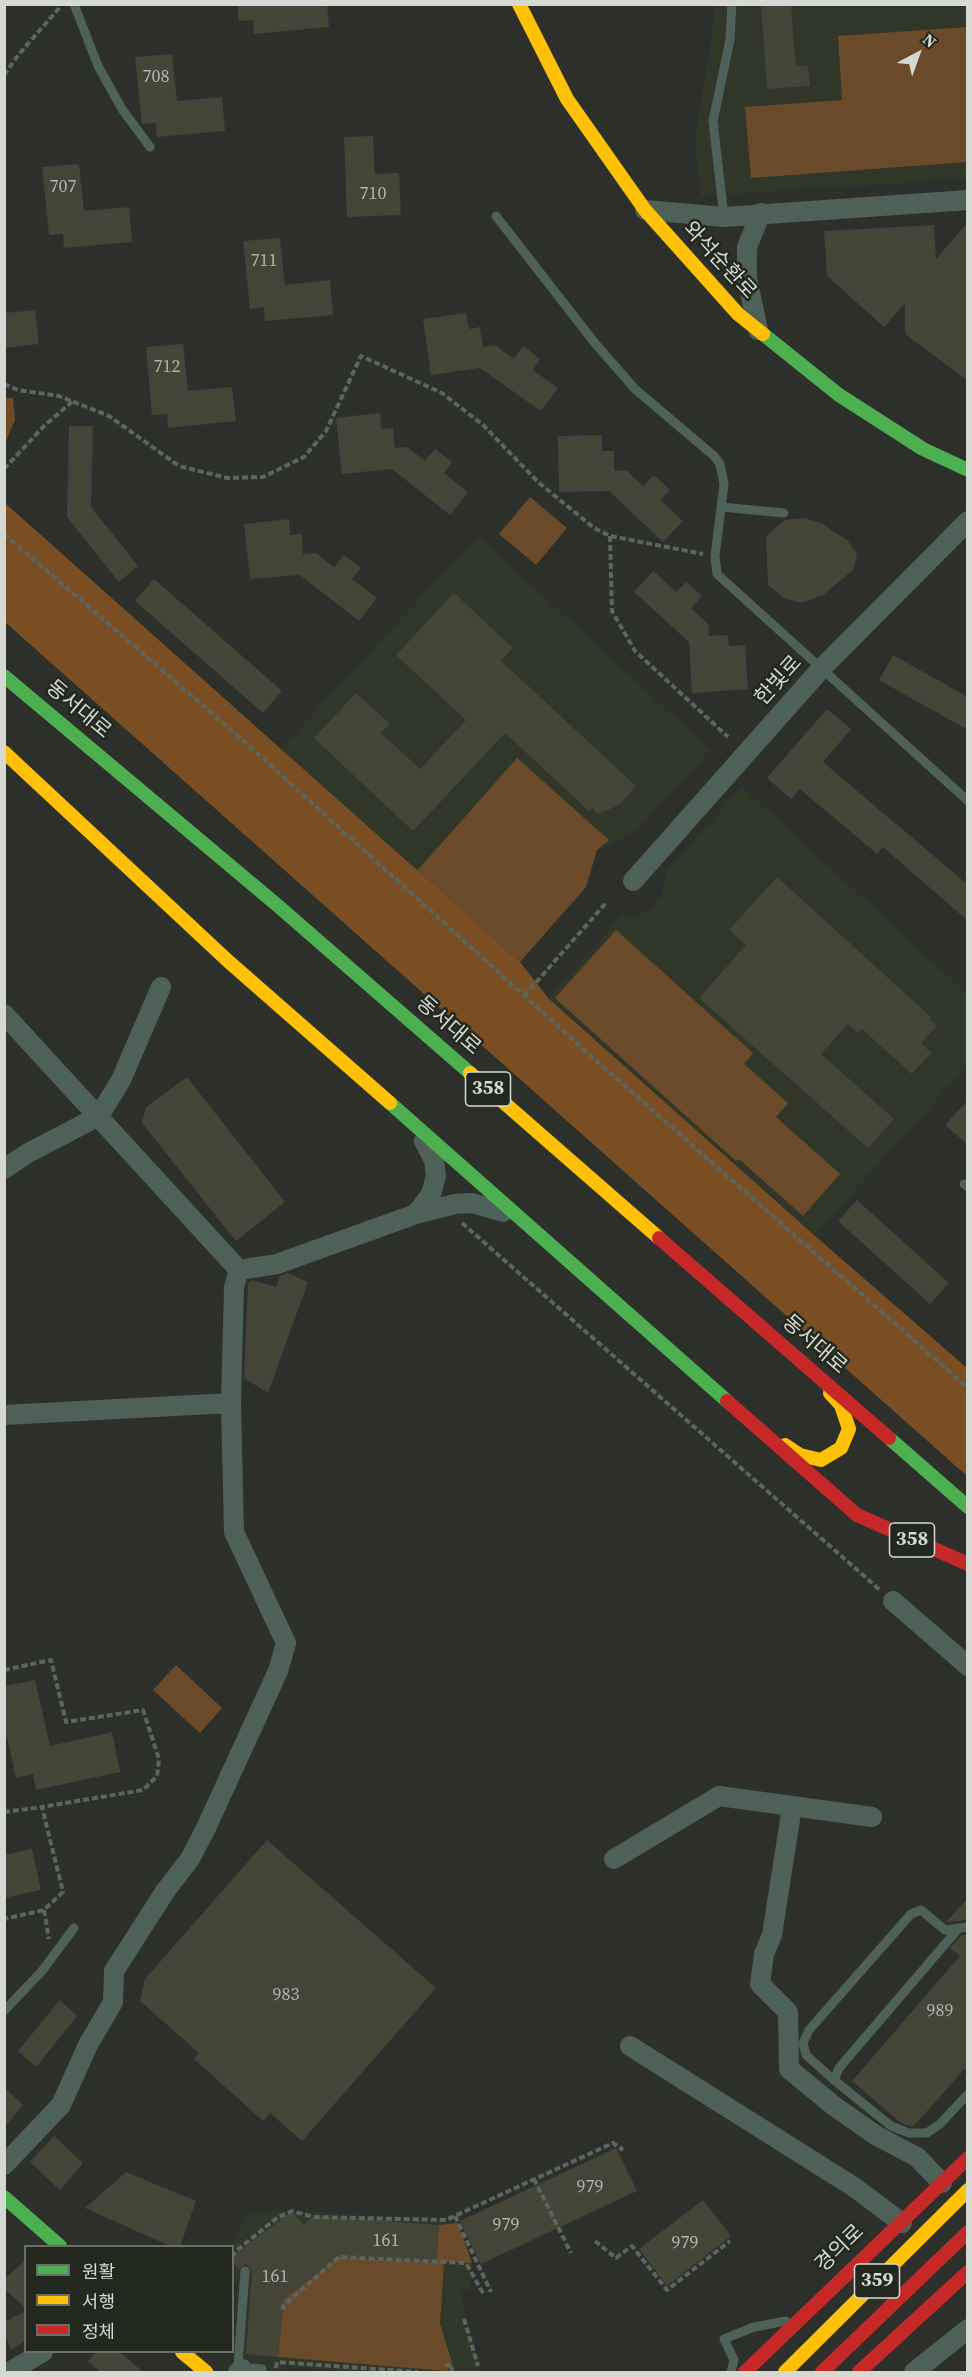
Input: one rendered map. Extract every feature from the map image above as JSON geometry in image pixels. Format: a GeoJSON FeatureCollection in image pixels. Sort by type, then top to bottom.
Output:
{"type":"FeatureCollection","features":[{"type":"Feature","properties":{"kind":"main road","name":"와석순환로"},"geometry":{"type":"LineString","coordinates":[[519,4],[567,99],[645,210],[738,314],[839,395],[923,449],[968,470]]}},
{"type":"Feature","properties":{"kind":"main road","name":"동서대로"},"geometry":{"type":"LineString","coordinates":[[9,671],[968,1507]]}},
{"type":"Feature","properties":{"kind":"main road","name":"358"},"geometry":{"type":"LineString","coordinates":[[4,752],[228,961],[857,1515],[968,1564]]}},
{"type":"Feature","properties":{"kind":"main road"},"geometry":{"type":"LineString","coordinates":[[4,767],[228,961]]}},
{"type":"Feature","properties":{"kind":"main road"},"geometry":{"type":"LineString","coordinates":[[751,1422],[800,1455],[821,1460],[841,1448],[849,1429],[841,1405],[805,1365]]}},
{"type":"Feature","properties":{"kind":"main road","name":"경의로"},"geometry":{"type":"LineString","coordinates":[[746,2373],[968,2158]]}},
{"type":"Feature","properties":{"kind":"main road","name":"359"},"geometry":{"type":"LineString","coordinates":[[785,2373],[968,2190]]}},
{"type":"Feature","properties":{"kind":"main road"},"geometry":{"type":"LineString","coordinates":[[4,2197],[58,2245]]}},
{"type":"Feature","properties":{"kind":"main road","name":"359"},"geometry":{"type":"LineString","coordinates":[[822,2373],[968,2232]]}},
{"type":"Feature","properties":{"kind":"main road"},"geometry":{"type":"LineString","coordinates":[[859,2373],[968,2272]]}},
{"type":"Feature","properties":{"kind":"main road"},"geometry":{"type":"LineString","coordinates":[[183,2353],[206,2373]]}},
{"type":"Feature","properties":{"kind":"street"},"geometry":{"type":"LineString","coordinates":[[645,210],[724,217],[968,200]]}},
{"type":"Feature","properties":{"kind":"street"},"geometry":{"type":"LineString","coordinates":[[758,330],[747,278],[747,247],[761,213]]}},
{"type":"Feature","properties":{"kind":"street","name":"한빛로"},"geometry":{"type":"LineString","coordinates":[[633,881],[821,669],[968,521]]}},
{"type":"Feature","properties":{"kind":"street"},"geometry":{"type":"LineString","coordinates":[[4,1169],[28,1153],[99,1116],[121,1080],[161,987]]}},
{"type":"Feature","properties":{"kind":"street"},"geometry":{"type":"LineString","coordinates":[[4,1014],[238,1270]]}},
{"type":"Feature","properties":{"kind":"street"},"geometry":{"type":"LineString","coordinates":[[398,1110],[425,1141],[434,1160],[436,1176],[423,1212]]}},
{"type":"Feature","properties":{"kind":"street"},"geometry":{"type":"LineString","coordinates":[[238,1270],[278,1264],[423,1212],[455,1204],[472,1203],[501,1211],[528,1226]]}},
{"type":"Feature","properties":{"kind":"street"},"geometry":{"type":"LineString","coordinates":[[4,2165],[61,2104],[88,2045],[113,2002],[114,1971],[166,1890],[190,1859],[278,1671],[286,1643],[234,1532],[231,1403],[234,1287],[238,1270]]}},
{"type":"Feature","properties":{"kind":"street"},"geometry":{"type":"LineString","coordinates":[[4,1415],[231,1403]]}},
{"type":"Feature","properties":{"kind":"street"},"geometry":{"type":"LineString","coordinates":[[893,1601],[968,1666]]}},
{"type":"Feature","properties":{"kind":"street"},"geometry":{"type":"LineString","coordinates":[[614,1859],[719,1796],[872,1817]]}},
{"type":"Feature","properties":{"kind":"street"},"geometry":{"type":"LineString","coordinates":[[792,1806],[772,1935],[764,1954],[760,1984],[788,2012],[789,2069],[834,2106],[877,2136],[917,2157],[942,2183]]}},
{"type":"Feature","properties":{"kind":"street"},"geometry":{"type":"LineString","coordinates":[[630,2046],[854,2187],[902,2223]]}},
{"type":"Feature","properties":{"kind":"street"},"geometry":{"type":"LineString","coordinates":[[914,2373],[968,2329]]}},
{"type":"Feature","properties":{"kind":"street"},"geometry":{"type":"LineString","coordinates":[[9,2373],[41,2353]]}},
{"type":"Feature","properties":{"kind":"lane"},"geometry":{"type":"LineString","coordinates":[[74,4],[98,66],[122,110],[150,147]]}},
{"type":"Feature","properties":{"kind":"lane"},"geometry":{"type":"LineString","coordinates":[[724,217],[713,121],[730,40],[732,4]]}},
{"type":"Feature","properties":{"kind":"lane"},"geometry":{"type":"LineString","coordinates":[[496,216],[594,342],[635,389],[714,456],[720,464],[724,484],[716,556],[717,574],[968,801]]}},
{"type":"Feature","properties":{"kind":"lane"},"geometry":{"type":"LineString","coordinates":[[721,507],[784,513]]}},
{"type":"Feature","properties":{"kind":"lane"},"geometry":{"type":"LineString","coordinates":[[963,1928],[945,1930],[921,1910],[910,1914],[809,2030],[803,2043],[806,2055],[834,2080],[891,2126],[909,2133],[927,2133],[934,2129],[968,2094]]}},
{"type":"Feature","properties":{"kind":"lane"},"geometry":{"type":"LineString","coordinates":[[4,2011],[52,1957],[74,1928]]}},
{"type":"Feature","properties":{"kind":"lane"},"geometry":{"type":"LineString","coordinates":[[834,2080],[839,2068],[963,1928]]}},
{"type":"Feature","properties":{"kind":"lane"},"geometry":{"type":"LineString","coordinates":[[245,2271],[238,2366],[240,2371],[245,2372],[253,2368],[262,2369]]}},
{"type":"Feature","properties":{"kind":"lane"},"geometry":{"type":"LineString","coordinates":[[730,2373],[734,2360],[724,2339],[770,2322],[802,2320]]}},
{"type":"Feature","properties":{"kind":"path"},"geometry":{"type":"LineString","coordinates":[[4,75],[62,4]]}},
{"type":"Feature","properties":{"kind":"path"},"geometry":{"type":"LineString","coordinates":[[4,384],[18,390],[59,396],[109,416],[179,466],[227,478],[263,477],[304,457],[326,431],[361,356],[442,393],[483,425],[538,482],[594,528],[610,536],[716,556]]}},
{"type":"Feature","properties":{"kind":"path"},"geometry":{"type":"LineString","coordinates":[[4,469],[45,425],[73,401]]}},
{"type":"Feature","properties":{"kind":"path"},"geometry":{"type":"LineString","coordinates":[[4,534],[227,726],[524,996],[968,1388]]}},
{"type":"Feature","properties":{"kind":"path"},"geometry":{"type":"LineString","coordinates":[[610,536],[612,611],[635,651],[728,737]]}},
{"type":"Feature","properties":{"kind":"path"},"geometry":{"type":"LineString","coordinates":[[524,996],[606,903]]}},
{"type":"Feature","properties":{"kind":"path"},"geometry":{"type":"LineString","coordinates":[[423,1212],[466,1225],[893,1601]]}},
{"type":"Feature","properties":{"kind":"path"},"geometry":{"type":"LineString","coordinates":[[4,1670],[51,1660],[66,1722],[143,1710],[159,1759],[157,1776],[143,1790],[4,1812]]}},
{"type":"Feature","properties":{"kind":"path"},"geometry":{"type":"LineString","coordinates":[[4,1919],[44,1910],[63,1892],[42,1807]]}},
{"type":"Feature","properties":{"kind":"path"},"geometry":{"type":"LineString","coordinates":[[44,1910],[52,1957]]}},
{"type":"Feature","properties":{"kind":"path"},"geometry":{"type":"LineString","coordinates":[[234,2254],[277,2218],[292,2211],[314,2217],[446,2220],[613,2143],[623,2150]]}},
{"type":"Feature","properties":{"kind":"path"},"geometry":{"type":"LineString","coordinates":[[534,2179],[571,2253]]}},
{"type":"Feature","properties":{"kind":"path"},"geometry":{"type":"LineString","coordinates":[[455,2216],[491,2292]]}},
{"type":"Feature","properties":{"kind":"path"},"geometry":{"type":"LineString","coordinates":[[596,2241],[616,2258],[632,2246],[667,2290],[730,2241]]}},
{"type":"Feature","properties":{"kind":"path"},"geometry":{"type":"LineString","coordinates":[[283,2310],[283,2306],[339,2257],[466,2263],[483,2293]]}},
{"type":"Feature","properties":{"kind":"path"},"geometry":{"type":"LineString","coordinates":[[464,2319],[478,2366]]}},
{"type":"Feature","properties":{"kind":"path"},"geometry":{"type":"LineString","coordinates":[[262,2369],[276,2369],[277,2362],[418,2373]]}},
{"type":"Feature","properties":{"kind":"path"},"geometry":{"type":"LineString","coordinates":[[445,2365],[453,2366],[451,2373]]}},
{"type":"Feature","properties":{"kind":"shaded area"},"geometry":{"type":"Polygon","coordinates":[[[714,5],[967,5],[967,179],[701,196],[695,138],[712,36],[714,5]]]}},
{"type":"Feature","properties":{"kind":"shaded area"},"geometry":{"type":"Polygon","coordinates":[[[967,27],[967,162],[751,178],[745,107],[842,100],[838,36],[967,27]]]}},
{"type":"Feature","properties":{"kind":"shaded area"},"geometry":{"type":"Polygon","coordinates":[[[5,398],[13,398],[15,420],[5,443],[5,398]]]}},
{"type":"Feature","properties":{"kind":"shaded area"},"geometry":{"type":"Polygon","coordinates":[[[530,497],[567,528],[536,565],[499,534],[530,497]]]}},
{"type":"Feature","properties":{"kind":"shaded area"},"geometry":{"type":"Polygon","coordinates":[[[5,503],[520,962],[549,999],[967,1368],[967,1476],[5,622],[5,503]]]}},
{"type":"Feature","properties":{"kind":"shaded area"},"geometry":{"type":"Polygon","coordinates":[[[478,536],[710,750],[634,833],[597,850],[586,887],[520,962],[281,749],[478,536]]]}},
{"type":"Feature","properties":{"kind":"shaded area"},"geometry":{"type":"Polygon","coordinates":[[[517,758],[609,840],[597,850],[586,887],[520,962],[417,871],[517,758]]]}},
{"type":"Feature","properties":{"kind":"shaded area"},"geometry":{"type":"Polygon","coordinates":[[[742,787],[967,994],[967,1066],[814,1235],[549,999],[622,915],[634,917],[655,905],[662,895],[668,870],[742,787]]]}},
{"type":"Feature","properties":{"kind":"shaded area"},"geometry":{"type":"Polygon","coordinates":[[[616,930],[753,1053],[744,1064],[788,1103],[776,1117],[840,1174],[803,1216],[739,1159],[736,1161],[555,998],[616,930]]]}},
{"type":"Feature","properties":{"kind":"shaded area"},"geometry":{"type":"Polygon","coordinates":[[[176,1665],[222,1708],[200,1733],[153,1690],[176,1665]]]}},
{"type":"Feature","properties":{"kind":"shaded area"},"geometry":{"type":"Polygon","coordinates":[[[249,2211],[292,2211],[441,2220],[454,2217],[472,2263],[470,2289],[460,2292],[481,2372],[355,2372],[282,2366],[282,2372],[243,2372],[233,2364],[237,2286],[234,2277],[234,2245],[232,2245],[249,2211]]]}},
{"type":"Feature","properties":{"kind":"shaded area"},"geometry":{"type":"Polygon","coordinates":[[[458,2223],[472,2263],[444,2262],[440,2324],[453,2366],[446,2371],[278,2357],[283,2306],[276,2305],[339,2257],[436,2263],[439,2225],[458,2223]]]}},
{"type":"Feature","properties":{"kind":"building"},"geometry":{"type":"Polygon","coordinates":[[[237,4],[327,4],[329,27],[254,34],[253,20],[239,21],[237,4]]]}},
{"type":"Feature","properties":{"kind":"building"},"geometry":{"type":"Polygon","coordinates":[[[761,4],[791,4],[796,66],[808,65],[810,86],[767,89],[761,4]]]}},
{"type":"Feature","properties":{"kind":"building"},"geometry":{"type":"Polygon","coordinates":[[[172,54],[177,101],[222,97],[225,131],[157,137],[156,123],[142,124],[135,57],[172,54]]]}},
{"type":"Feature","properties":{"kind":"building"},"geometry":{"type":"Polygon","coordinates":[[[373,136],[375,174],[399,173],[401,215],[347,217],[344,137],[373,136]]]}},
{"type":"Feature","properties":{"kind":"building"},"geometry":{"type":"Polygon","coordinates":[[[79,164],[84,211],[129,207],[132,242],[64,248],[63,234],[49,235],[42,167],[79,164]]]}},
{"type":"Feature","properties":{"kind":"building"},"geometry":{"type":"Polygon","coordinates":[[[968,222],[968,381],[905,334],[905,303],[884,327],[827,276],[824,231],[934,225],[936,259],[968,222]]]}},
{"type":"Feature","properties":{"kind":"building"},"geometry":{"type":"Polygon","coordinates":[[[280,238],[285,285],[330,280],[333,315],[265,321],[264,307],[250,309],[243,241],[280,238]]]}},
{"type":"Feature","properties":{"kind":"building"},"geometry":{"type":"Polygon","coordinates":[[[35,310],[39,344],[4,348],[4,313],[35,310]]]}},
{"type":"Feature","properties":{"kind":"building"},"geometry":{"type":"Polygon","coordinates":[[[466,313],[469,329],[480,327],[483,347],[495,345],[514,359],[523,346],[540,359],[533,370],[558,388],[541,411],[480,368],[431,375],[423,319],[466,313]]]}},
{"type":"Feature","properties":{"kind":"building"},"geometry":{"type":"Polygon","coordinates":[[[183,344],[188,391],[232,387],[236,421],[168,428],[167,414],[152,415],[146,347],[183,344]]]}},
{"type":"Feature","properties":{"kind":"building"},"geometry":{"type":"Polygon","coordinates":[[[380,413],[381,429],[393,428],[395,448],[407,447],[425,461],[435,449],[452,462],[444,473],[468,492],[450,515],[392,469],[342,474],[336,418],[380,413]]]}},
{"type":"Feature","properties":{"kind":"building"},"geometry":{"type":"Polygon","coordinates":[[[69,426],[93,426],[91,507],[138,566],[119,582],[67,517],[69,426]]]}},
{"type":"Feature","properties":{"kind":"building"},"geometry":{"type":"Polygon","coordinates":[[[602,435],[602,451],[614,451],[614,471],[626,470],[643,486],[654,475],[670,490],[660,500],[683,521],[663,542],[609,491],[559,492],[558,436],[602,435]]]}},
{"type":"Feature","properties":{"kind":"building"},"geometry":{"type":"Polygon","coordinates":[[[804,518],[821,523],[847,540],[857,554],[854,569],[823,595],[802,603],[784,598],[768,585],[766,536],[785,520],[804,518]]]}},
{"type":"Feature","properties":{"kind":"building"},"geometry":{"type":"Polygon","coordinates":[[[289,519],[290,535],[302,534],[303,554],[316,553],[334,567],[344,555],[361,568],[352,579],[377,598],[359,621],[300,575],[250,579],[244,524],[289,519]]]}},
{"type":"Feature","properties":{"kind":"building"},"geometry":{"type":"Polygon","coordinates":[[[653,571],[676,592],[686,582],[702,596],[691,608],[708,624],[709,636],[728,635],[729,646],[745,645],[748,689],[692,693],[689,642],[634,592],[653,571]]]}},
{"type":"Feature","properties":{"kind":"building"},"geometry":{"type":"Polygon","coordinates":[[[154,579],[282,691],[263,713],[135,601],[154,579]]]}},
{"type":"Feature","properties":{"kind":"building"},"geometry":{"type":"Polygon","coordinates":[[[454,593],[513,648],[501,661],[636,786],[619,805],[598,814],[592,808],[589,811],[505,733],[413,831],[314,738],[356,693],[390,724],[381,733],[420,769],[466,720],[396,655],[454,593]]]}},
{"type":"Feature","properties":{"kind":"building"},"geometry":{"type":"Polygon","coordinates":[[[893,655],[968,697],[968,730],[879,680],[893,655]]]}},
{"type":"Feature","properties":{"kind":"building"},"geometry":{"type":"Polygon","coordinates":[[[827,709],[851,729],[823,762],[968,885],[968,921],[883,847],[877,854],[800,789],[791,799],[767,778],[827,709]]]}},
{"type":"Feature","properties":{"kind":"building"},"geometry":{"type":"Polygon","coordinates":[[[777,877],[931,1017],[929,1019],[937,1026],[921,1043],[931,1053],[912,1074],[862,1029],[858,1033],[848,1024],[821,1054],[894,1119],[868,1148],[699,998],[746,945],[729,930],[777,877]]]}},
{"type":"Feature","properties":{"kind":"building"},"geometry":{"type":"Polygon","coordinates":[[[187,1077],[285,1202],[236,1241],[142,1123],[146,1107],[187,1077]]]}},
{"type":"Feature","properties":{"kind":"building"},"geometry":{"type":"Polygon","coordinates":[[[968,1100],[968,1145],[945,1125],[968,1100]]]}},
{"type":"Feature","properties":{"kind":"building"},"geometry":{"type":"Polygon","coordinates":[[[857,1200],[949,1283],[930,1304],[838,1221],[857,1200]]]}},
{"type":"Feature","properties":{"kind":"building"},"geometry":{"type":"Polygon","coordinates":[[[287,1273],[308,1282],[268,1393],[244,1378],[248,1283],[252,1280],[276,1287],[280,1276],[287,1273]]]}},
{"type":"Feature","properties":{"kind":"building"},"geometry":{"type":"Polygon","coordinates":[[[35,1680],[50,1746],[112,1732],[120,1772],[36,1790],[33,1774],[16,1778],[4,1724],[4,1686],[35,1680]]]}},
{"type":"Feature","properties":{"kind":"building"},"geometry":{"type":"Polygon","coordinates":[[[267,1840],[436,1988],[302,2141],[270,2113],[263,2121],[194,2059],[199,2053],[140,2001],[145,1979],[267,1840]]]}},
{"type":"Feature","properties":{"kind":"building"},"geometry":{"type":"Polygon","coordinates":[[[32,1849],[41,1890],[4,1898],[4,1855],[32,1849]]]}},
{"type":"Feature","properties":{"kind":"building"},"geometry":{"type":"Polygon","coordinates":[[[968,1898],[968,1920],[946,1922],[968,1898]]]}},
{"type":"Feature","properties":{"kind":"building"},"geometry":{"type":"Polygon","coordinates":[[[968,1934],[968,2065],[914,2126],[910,2126],[901,2123],[852,2081],[960,1956],[950,1948],[962,1935],[968,1934]]]}},
{"type":"Feature","properties":{"kind":"building"},"geometry":{"type":"Polygon","coordinates":[[[60,2000],[77,2016],[36,2067],[18,2051],[60,2000]]]}},
{"type":"Feature","properties":{"kind":"building"},"geometry":{"type":"Polygon","coordinates":[[[4,2087],[23,2105],[4,2128],[4,2087]]]}},
{"type":"Feature","properties":{"kind":"building"},"geometry":{"type":"Polygon","coordinates":[[[54,2136],[83,2163],[60,2190],[30,2162],[54,2136]]]}},
{"type":"Feature","properties":{"kind":"building"},"geometry":{"type":"Polygon","coordinates":[[[616,2148],[637,2191],[481,2264],[460,2221],[616,2148]]]}},
{"type":"Feature","properties":{"kind":"building"},"geometry":{"type":"Polygon","coordinates":[[[126,2172],[196,2201],[181,2245],[168,2245],[85,2208],[126,2172]]]}},
{"type":"Feature","properties":{"kind":"building"},"geometry":{"type":"Polygon","coordinates":[[[703,2200],[731,2236],[667,2286],[639,2249],[703,2200]]]}},
{"type":"Feature","properties":{"kind":"building"},"geometry":{"type":"Polygon","coordinates":[[[292,2211],[303,2225],[314,2216],[439,2225],[436,2263],[339,2257],[284,2299],[278,2357],[246,2354],[252,2271],[245,2264],[238,2270],[234,2323],[238,2269],[234,2264],[234,2255],[292,2211]]]}},
{"type":"Feature","properties":{"kind":"building"},"geometry":{"type":"Polygon","coordinates":[[[24,2262],[24,2306],[4,2289],[4,2279],[24,2262]]]}},
{"type":"Feature","properties":{"kind":"building"},"geometry":{"type":"Polygon","coordinates":[[[24,2312],[24,2341],[11,2350],[4,2333],[4,2322],[24,2312]]]}},
{"type":"Feature","properties":{"kind":"building"},"geometry":{"type":"Polygon","coordinates":[[[95,2353],[121,2353],[144,2373],[101,2373],[88,2361],[95,2353]]]}},
{"type":"Feature","properties":{"kind":"traffic: fast"},"geometry":{"type":"LineString","coordinates":[[763,334],[839,395],[923,449],[968,470]]}},
{"type":"Feature","properties":{"kind":"traffic: fast"},"geometry":{"type":"LineString","coordinates":[[4,676],[277,905],[470,1073]]}},
{"type":"Feature","properties":{"kind":"traffic: fast"},"geometry":{"type":"LineString","coordinates":[[390,1103],[727,1401]]}},
{"type":"Feature","properties":{"kind":"traffic: fast"},"geometry":{"type":"LineString","coordinates":[[889,1438],[968,1507]]}},
{"type":"Feature","properties":{"kind":"traffic: fast"},"geometry":{"type":"LineString","coordinates":[[4,2197],[59,2245]]}},
{"type":"Feature","properties":{"kind":"traffic: slow"},"geometry":{"type":"LineString","coordinates":[[519,4],[567,99],[645,210],[738,314],[763,334]]}},
{"type":"Feature","properties":{"kind":"traffic: slow"},"geometry":{"type":"LineString","coordinates":[[4,752],[228,961],[390,1103]]}},
{"type":"Feature","properties":{"kind":"traffic: slow"},"geometry":{"type":"LineString","coordinates":[[470,1073],[659,1238]]}},
{"type":"Feature","properties":{"kind":"traffic: slow"},"geometry":{"type":"LineString","coordinates":[[785,1445],[800,1455],[821,1460],[841,1448],[849,1429],[841,1405],[830,1393]]}},
{"type":"Feature","properties":{"kind":"traffic: slow"},"geometry":{"type":"LineString","coordinates":[[785,2372],[968,2190]]}},
{"type":"Feature","properties":{"kind":"traffic: slow"},"geometry":{"type":"LineString","coordinates":[[183,2353],[206,2372]]}},
{"type":"Feature","properties":{"kind":"traffic: jam"},"geometry":{"type":"LineString","coordinates":[[659,1238],[889,1438]]}},
{"type":"Feature","properties":{"kind":"traffic: jam"},"geometry":{"type":"LineString","coordinates":[[727,1401],[857,1515],[968,1564]]}},
{"type":"Feature","properties":{"kind":"traffic: jam"},"geometry":{"type":"LineString","coordinates":[[745,2372],[968,2158]]}},
{"type":"Feature","properties":{"kind":"traffic: jam"},"geometry":{"type":"LineString","coordinates":[[822,2372],[968,2232]]}},
{"type":"Feature","properties":{"kind":"traffic: jam"},"geometry":{"type":"LineString","coordinates":[[859,2372],[968,2272]]}}]}
